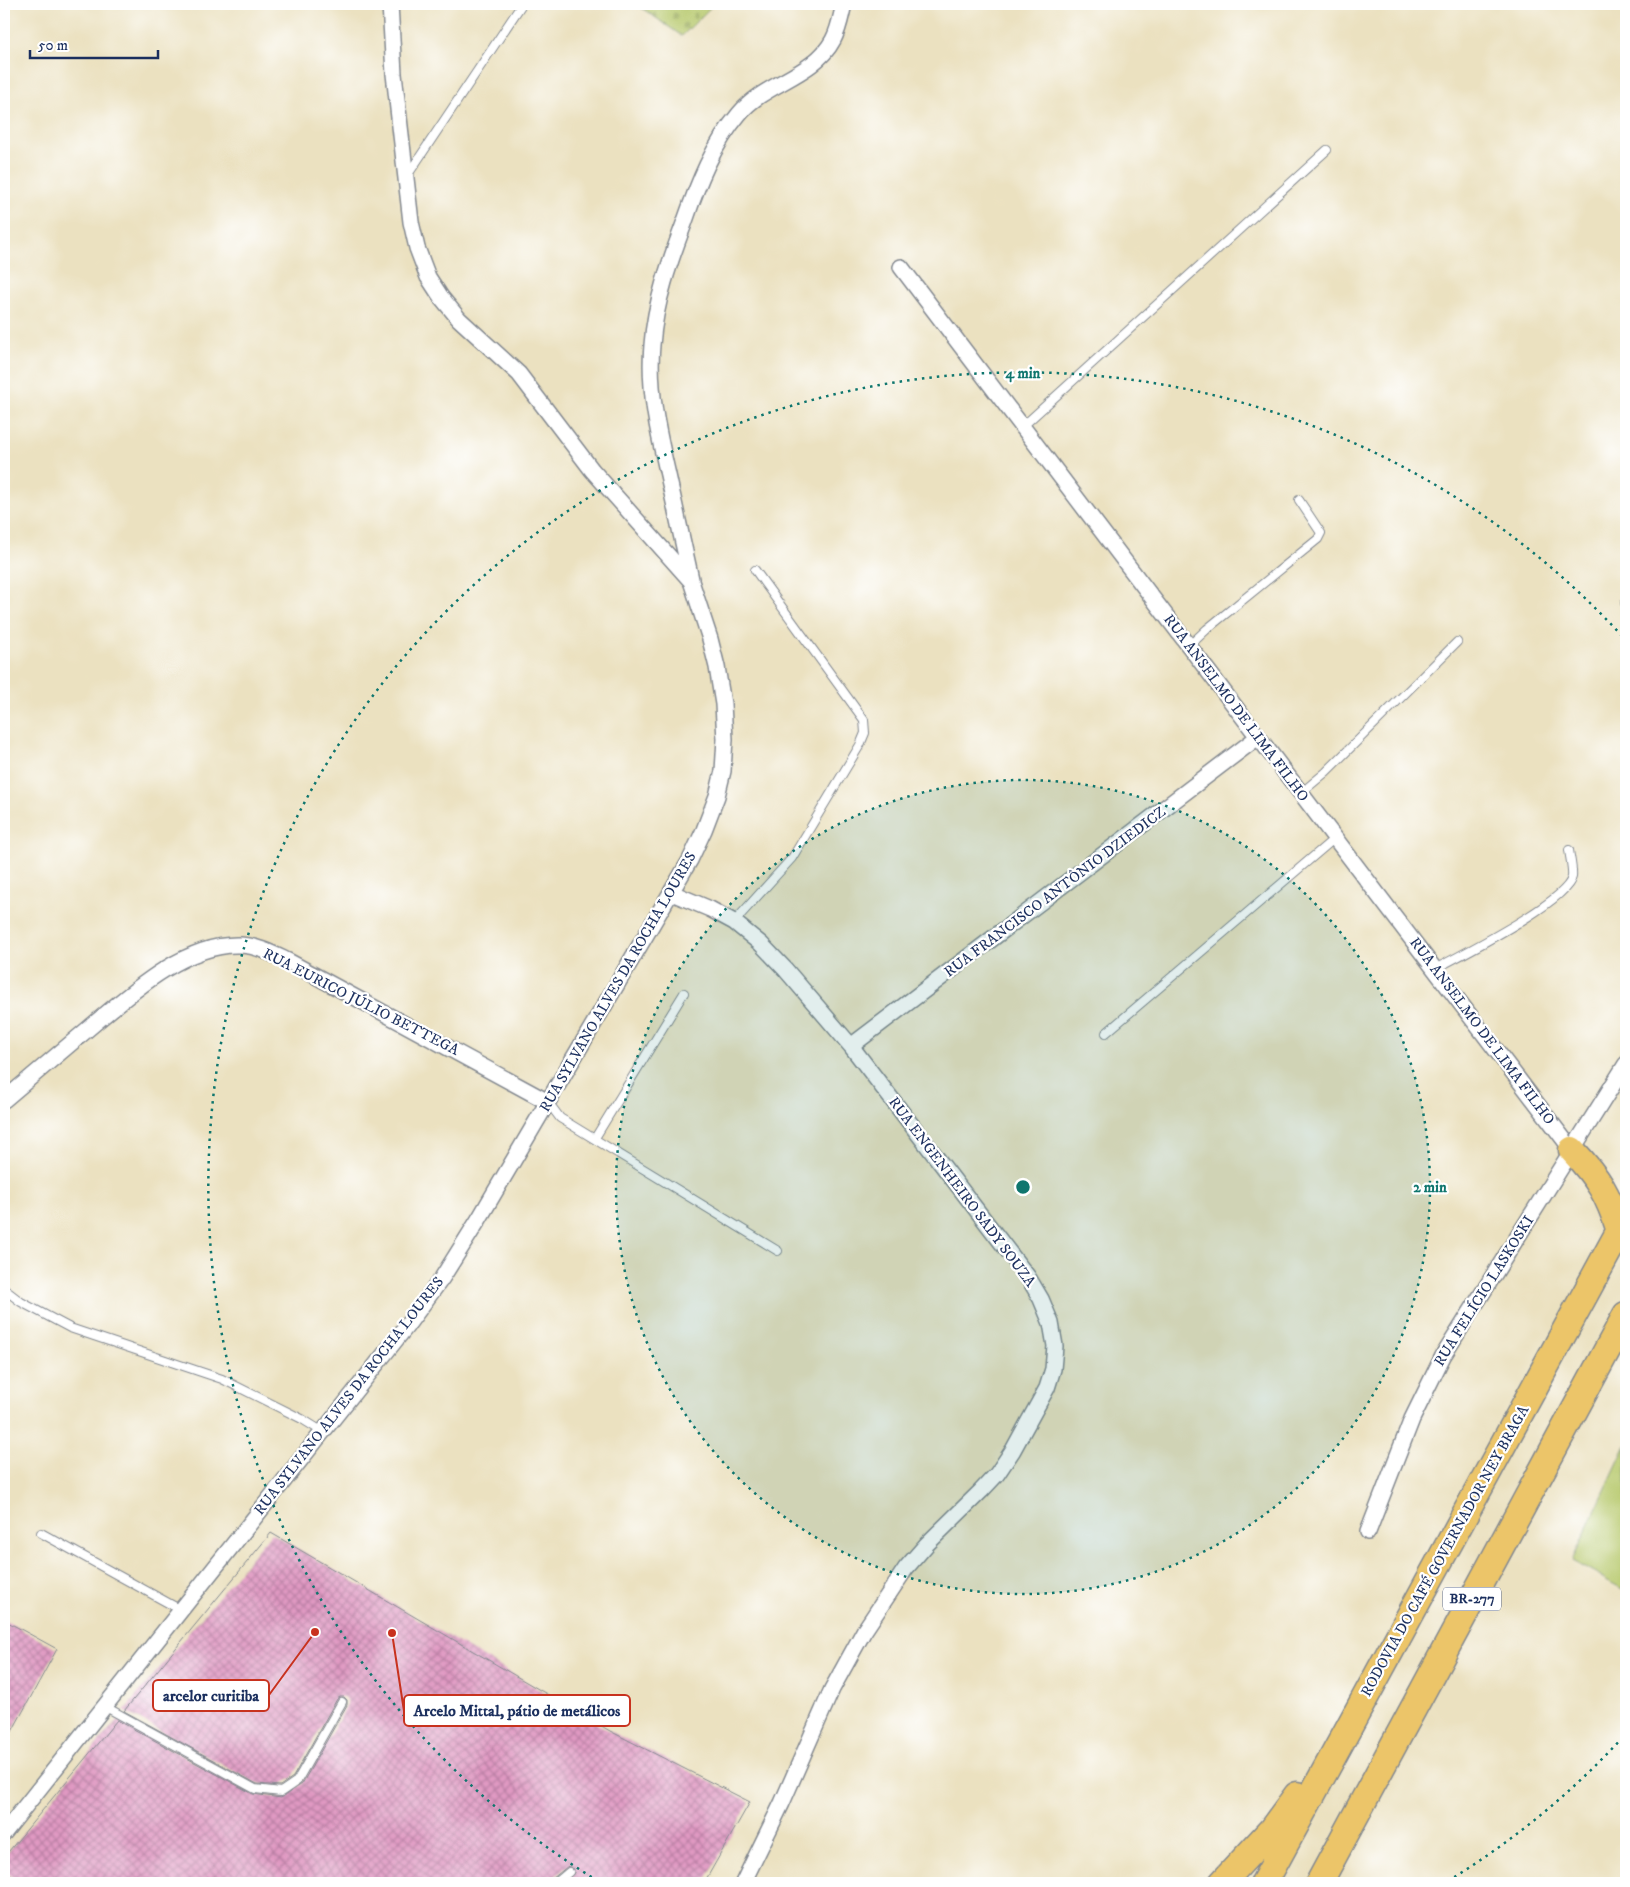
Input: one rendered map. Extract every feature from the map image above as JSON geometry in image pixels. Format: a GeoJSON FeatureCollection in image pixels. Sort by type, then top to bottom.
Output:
{"type":"FeatureCollection","features":[{"type":"Feature","properties":{"kind":"highway"},"geometry":{"type":"LineString","coordinates":[[1572,1150],[1593,1172],[1623,1225]]}},
{"type":"Feature","properties":{"kind":"highway","name":"RODOVIA DO CAFÉ GOVERNADOR NEY BRAGA"},"geometry":{"type":"LineString","coordinates":[[1264,1883],[1623,1225]]}},
{"type":"Feature","properties":{"kind":"highway","name":"BR-277"},"geometry":{"type":"LineString","coordinates":[[1319,1883],[1626,1315]]}},
{"type":"Feature","properties":{"kind":"highway"},"geometry":{"type":"LineString","coordinates":[[1222,1883],[1266,1836],[1295,1798],[1319,1760],[1427,1563],[1514,1425]]}},
{"type":"Feature","properties":{"kind":"street","name":"RUA SYLVANO ALVES DA ROCHA LOURES"},"geometry":{"type":"LineString","coordinates":[[4,1833],[406,1327],[436,1286],[459,1252],[672,893],[704,830],[721,779],[724,755],[723,704],[710,639],[691,581],[592,470],[519,374],[459,318],[441,297],[428,277],[417,248],[411,222],[394,74],[390,4]]}},
{"type":"Feature","properties":{"kind":"street"},"geometry":{"type":"LineString","coordinates":[[691,581],[658,430],[653,398],[652,344],[662,288],[708,162],[726,129],[753,99],[807,67],[821,55],[832,40],[844,4]]}},
{"type":"Feature","properties":{"kind":"street","name":"RUA ANSELMO DE LIMA FILHO"},"geometry":{"type":"LineString","coordinates":[[900,267],[1572,1150]]}},
{"type":"Feature","properties":{"kind":"street","name":"RUA FRANCISCO ANTÔNIO DZIEDICZ"},"geometry":{"type":"LineString","coordinates":[[851,1046],[1258,737]]}},
{"type":"Feature","properties":{"kind":"street","name":"RUA ENGENHEIRO SADY SOUZA"},"geometry":{"type":"LineString","coordinates":[[672,893],[710,909],[734,922],[761,944],[851,1046],[1028,1278],[1041,1299],[1051,1323],[1055,1346],[1053,1369],[1047,1388],[1013,1450],[997,1474],[927,1544],[906,1568],[864,1631],[832,1689],[782,1803],[743,1883]]}},
{"type":"Feature","properties":{"kind":"street","name":"RUA EURICO JÚLIO BETTEGA"},"geometry":{"type":"LineString","coordinates":[[4,1100],[120,1002],[150,980],[176,963],[196,954],[218,948],[241,945],[262,950],[288,961],[548,1102]]}},
{"type":"Feature","properties":{"kind":"street","name":"RUA FELÍCIO LASKOSKI"},"geometry":{"type":"LineString","coordinates":[[1368,1532],[1412,1419],[1439,1364],[1626,1064]]}},
{"type":"Feature","properties":{"kind":"lane"},"geometry":{"type":"LineString","coordinates":[[405,178],[522,4]]}},
{"type":"Feature","properties":{"kind":"lane"},"geometry":{"type":"LineString","coordinates":[[1022,427],[1327,150]]}},
{"type":"Feature","properties":{"kind":"lane"},"geometry":{"type":"LineString","coordinates":[[1189,646],[1207,629],[1318,539],[1321,533],[1299,500]]}},
{"type":"Feature","properties":{"kind":"lane"},"geometry":{"type":"LineString","coordinates":[[734,922],[792,858],[860,745],[865,733],[864,720],[755,570]]}},
{"type":"Feature","properties":{"kind":"lane"},"geometry":{"type":"LineString","coordinates":[[1301,793],[1326,772],[1457,642]]}},
{"type":"Feature","properties":{"kind":"lane"},"geometry":{"type":"LineString","coordinates":[[1106,1033],[1335,838]]}},
{"type":"Feature","properties":{"kind":"lane"},"geometry":{"type":"LineString","coordinates":[[1435,969],[1534,914],[1563,891],[1572,878],[1569,850]]}},
{"type":"Feature","properties":{"kind":"lane"},"geometry":{"type":"LineString","coordinates":[[595,1138],[684,993]]}},
{"type":"Feature","properties":{"kind":"lane"},"geometry":{"type":"LineString","coordinates":[[548,1102],[560,1118],[778,1252]]}},
{"type":"Feature","properties":{"kind":"lane"},"geometry":{"type":"LineString","coordinates":[[4,1289],[21,1302],[70,1328],[222,1379],[302,1419],[323,1432]]}},
{"type":"Feature","properties":{"kind":"lane"},"geometry":{"type":"LineString","coordinates":[[41,1534],[181,1610]]}},
{"type":"Feature","properties":{"kind":"lane"},"geometry":{"type":"LineString","coordinates":[[104,1706],[255,1789],[281,1792],[297,1781],[342,1702]]}},
{"type":"Feature","properties":{"kind":"lane"},"geometry":{"type":"LineString","coordinates":[[556,1883],[569,1872]]}},
{"type":"Feature","properties":{"kind":"green space"},"geometry":{"type":"Polygon","coordinates":[[[636,4],[714,4],[682,36],[636,4]]]}},
{"type":"Feature","properties":{"kind":"green space"},"geometry":{"type":"Polygon","coordinates":[[[1626,1445],[1626,1591],[1572,1561],[1626,1445]]]}},
{"type":"Feature","properties":{"kind":"building"},"geometry":{"type":"Polygon","coordinates":[[[271,1533],[610,1731],[750,1802],[704,1883],[564,1883],[574,1873],[574,1869],[568,1866],[552,1879],[550,1883],[24,1883],[4,1872],[4,1857],[117,1720],[253,1794],[281,1798],[302,1784],[347,1705],[347,1700],[344,1697],[337,1699],[293,1777],[280,1786],[257,1784],[124,1711],[271,1533]]]}},
{"type":"Feature","properties":{"kind":"building"},"geometry":{"type":"Polygon","coordinates":[[[4,1620],[57,1649],[4,1746],[4,1620]]]}},
{"type":"Feature","properties":{"kind":"place","name":"arcelor curitiba"},"geometry":{"type":"Point","coordinates":[315,1632]}},
{"type":"Feature","properties":{"kind":"place","name":"Arcelo Mittal, pátio de metálicos"},"geometry":{"type":"Point","coordinates":[392,1633]}}]}
